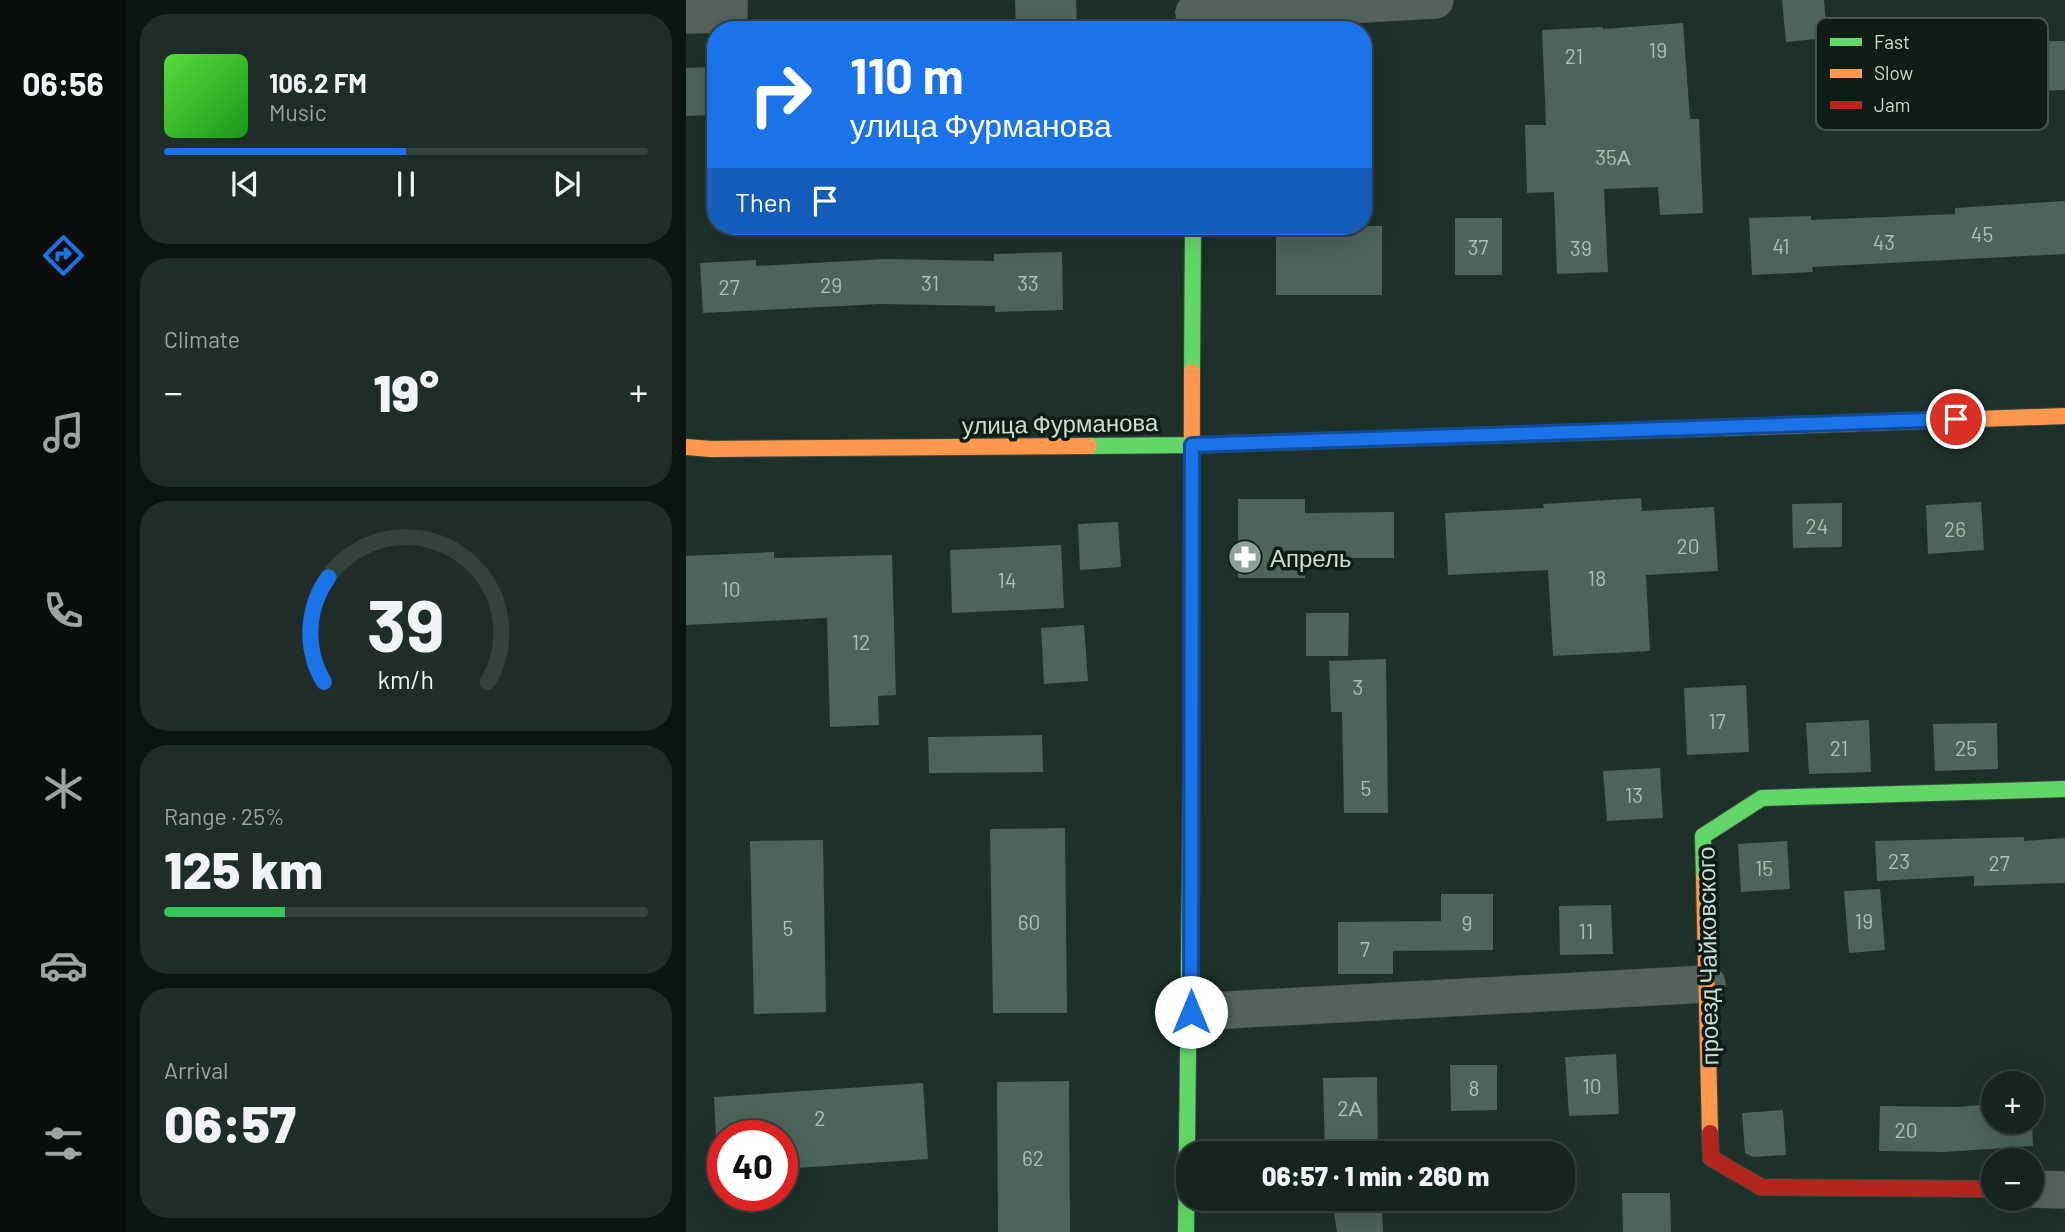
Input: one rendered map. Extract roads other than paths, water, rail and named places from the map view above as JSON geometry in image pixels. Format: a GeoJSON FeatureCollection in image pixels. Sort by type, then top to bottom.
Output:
{"type":"FeatureCollection","features":[{"type":"Feature","properties":{"kind":"street"},"geometry":{"type":"LineString","coordinates":[[686,15],[729,14],[729,0]]}},
{"type":"Feature","properties":{"kind":"street"},"geometry":{"type":"LineString","coordinates":[[1194,14],[1435,0]]}},
{"type":"Feature","properties":{"kind":"street"},"geometry":{"type":"LineString","coordinates":[[1186,1232],[1191,1012],[1193,235]]}},
{"type":"Feature","properties":{"kind":"street","name":"улица Фурманова"},"geometry":{"type":"LineString","coordinates":[[686,447],[1192,445],[2065,416]]}},
{"type":"Feature","properties":{"kind":"street","name":"проезд Чайковского"},"geometry":{"type":"LineString","coordinates":[[1981,1189],[1761,1187],[1711,1158],[1703,836],[1762,798],[2065,789]]}},
{"type":"Feature","properties":{"kind":"street"},"geometry":{"type":"LineString","coordinates":[[1191,1012],[1707,984]]}},
{"type":"Feature","properties":{"kind":"street"},"geometry":{"type":"LineString","coordinates":[[2044,1189],[2065,1190]]}},
{"type":"Feature","properties":{"kind":"place","name":"Апрель"},"geometry":{"type":"Point","coordinates":[1245,557]}}]}
